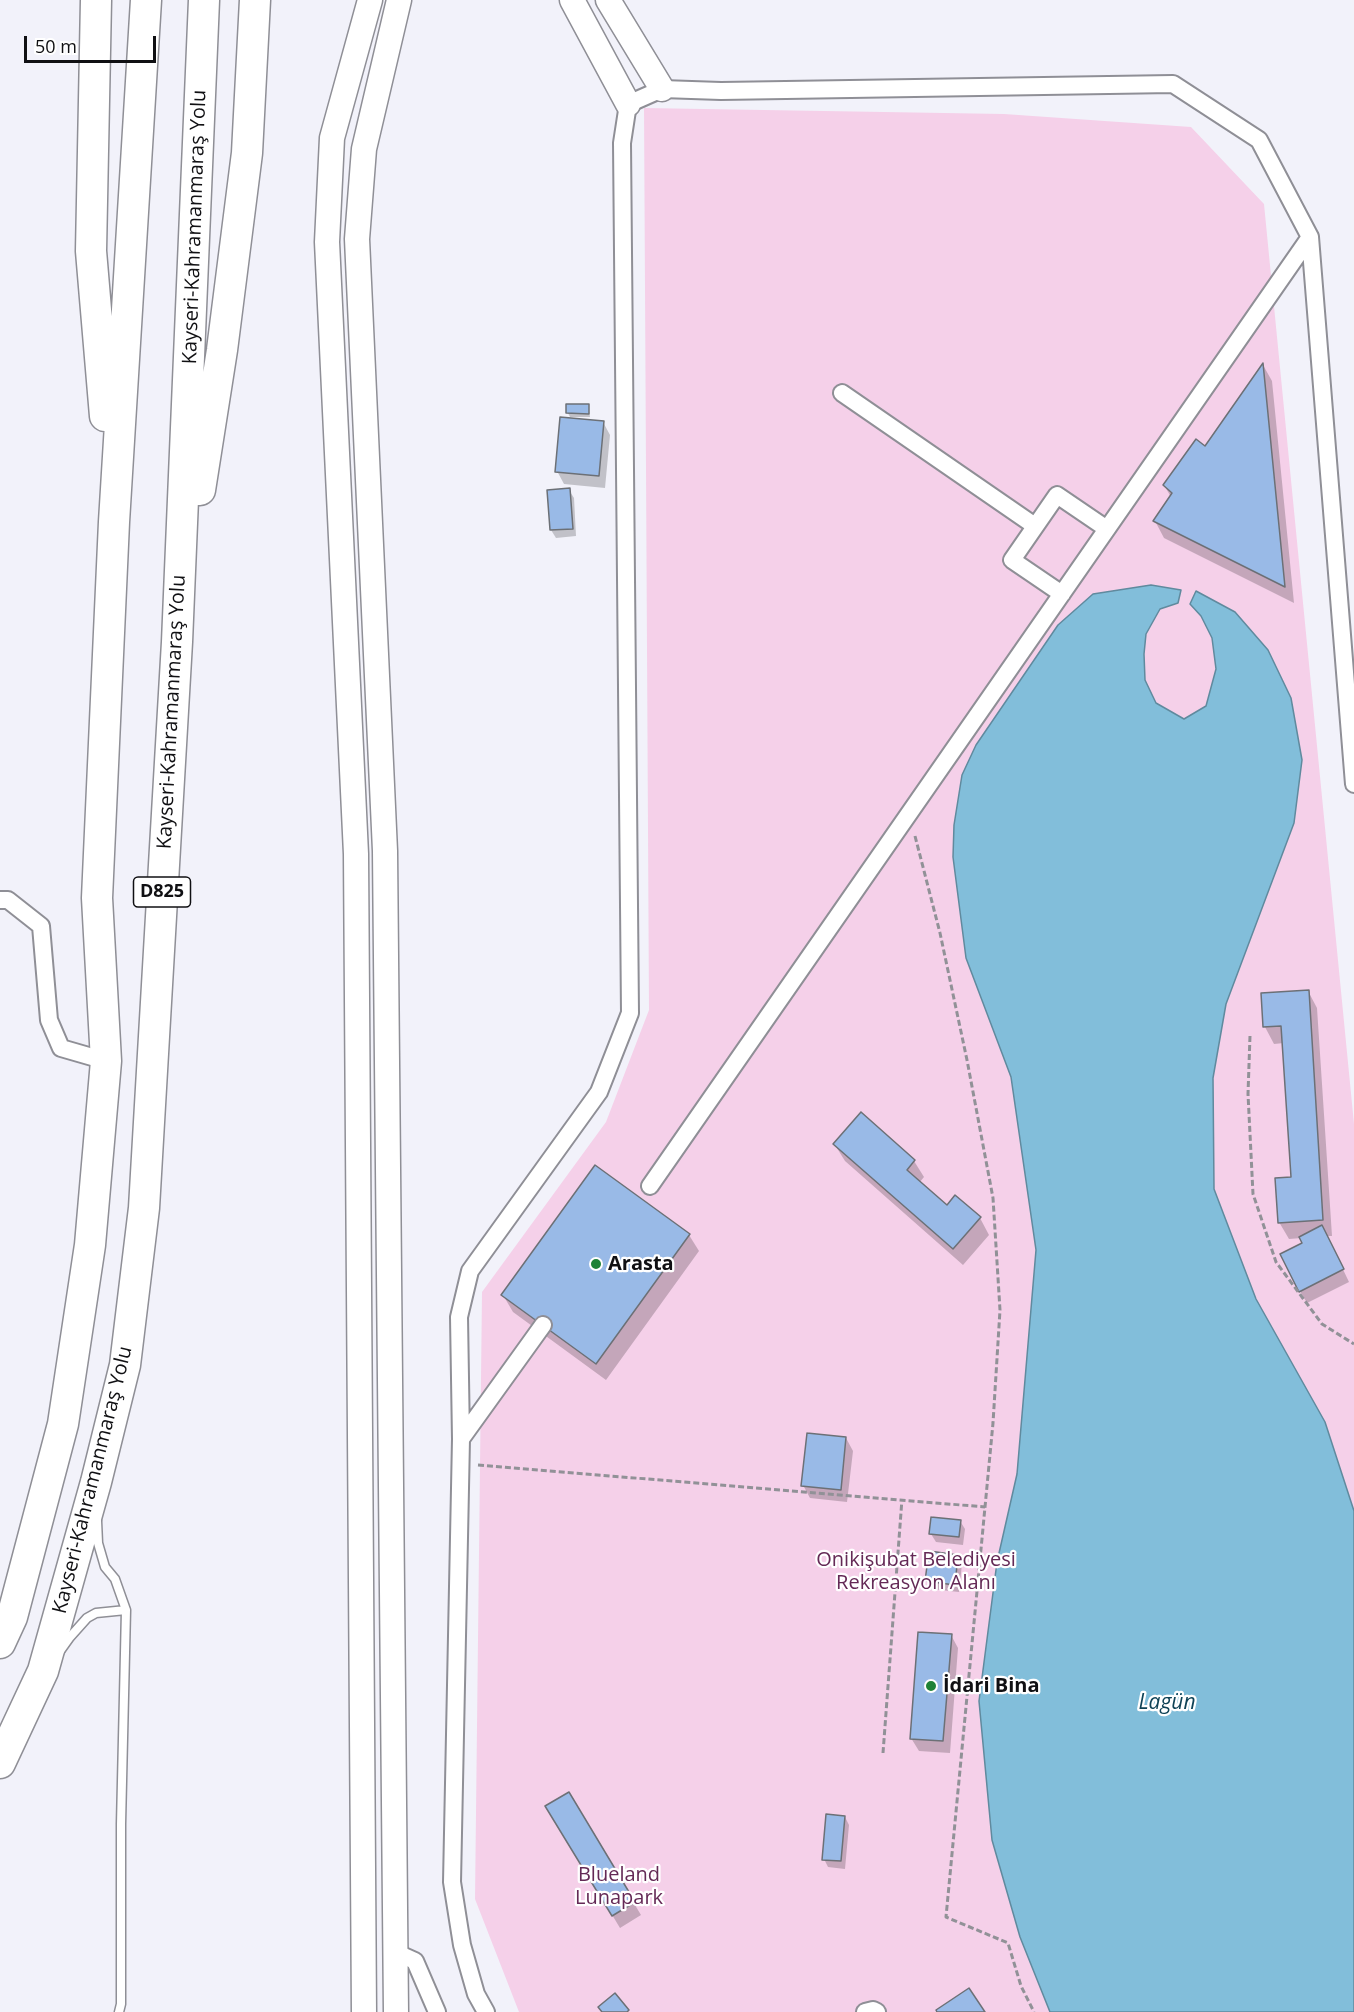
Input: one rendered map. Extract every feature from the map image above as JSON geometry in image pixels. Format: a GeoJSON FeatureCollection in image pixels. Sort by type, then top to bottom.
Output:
{"type":"FeatureCollection","features":[{"type":"Feature","properties":{"kind":"highway"},"geometry":{"type":"LineString","coordinates":[[96,0],[91,251],[114,522]]}},
{"type":"Feature","properties":{"kind":"highway"},"geometry":{"type":"LineString","coordinates":[[0,1643],[12,1617],[63,1424],[90,1245],[106,1061],[96,898],[114,522],[146,0]]}},
{"type":"Feature","properties":{"kind":"highway","name":"Kayseri-Kahramanmaraş Yolu"},"geometry":{"type":"LineString","coordinates":[[0,1763],[43,1671],[96,1482],[125,1365],[144,1208],[177,642],[204,0]]}},
{"type":"Feature","properties":{"kind":"highway"},"geometry":{"type":"LineString","coordinates":[[177,642],[222,350],[247,153],[255,0]]}},
{"type":"Feature","properties":{"kind":"street"},"geometry":{"type":"LineString","coordinates":[[364,2012],[356,854],[327,242],[332,138],[370,0]]}},
{"type":"Feature","properties":{"kind":"street"},"geometry":{"type":"LineString","coordinates":[[396,2012],[385,851],[357,239],[364,149],[399,0]]}},
{"type":"Feature","properties":{"kind":"street"},"geometry":{"type":"LineString","coordinates":[[486,2012],[476,1995],[462,1945],[452,1882],[461,1439],[459,1317],[470,1271],[598,1092],[630,1013],[622,143],[628,104],[572,0]]}},
{"type":"Feature","properties":{"kind":"street"},"geometry":{"type":"LineString","coordinates":[[608,0],[662,89]]}},
{"type":"Feature","properties":{"kind":"street"},"geometry":{"type":"LineString","coordinates":[[628,104],[662,89],[1173,84],[1259,140],[1310,237],[1354,784]]}},
{"type":"Feature","properties":{"kind":"street"},"geometry":{"type":"LineString","coordinates":[[650,1186],[1310,237]]}},
{"type":"Feature","properties":{"kind":"street"},"geometry":{"type":"LineString","coordinates":[[843,393],[1035,526]]}},
{"type":"Feature","properties":{"kind":"street"},"geometry":{"type":"LineString","coordinates":[[1062,594],[1012,560],[1035,526],[1057,495],[1107,529]]}},
{"type":"Feature","properties":{"kind":"street"},"geometry":{"type":"LineString","coordinates":[[0,900],[8,900],[41,926],[49,1020],[61,1048],[106,1061]]}},
{"type":"Feature","properties":{"kind":"street"},"geometry":{"type":"LineString","coordinates":[[461,1439],[543,1325]]}},
{"type":"Feature","properties":{"kind":"street"},"geometry":{"type":"LineString","coordinates":[[395,1952],[415,1961],[437,2012]]}},
{"type":"Feature","properties":{"kind":"street"},"geometry":{"type":"LineString","coordinates":[[865,2012],[873,2010],[877,2012]]}},
{"type":"Feature","properties":{"kind":"lane"},"geometry":{"type":"LineString","coordinates":[[96,1482],[98,1543],[105,1568],[115,1579],[126,1610],[121,1824],[121,2004],[119,2012]]}},
{"type":"Feature","properties":{"kind":"lane"},"geometry":{"type":"LineString","coordinates":[[43,1671],[87,1618],[96,1613],[126,1610]]}},
{"type":"Feature","properties":{"kind":"path"},"geometry":{"type":"LineString","coordinates":[[909,814],[943,945],[993,1198],[1000,1310],[993,1423],[946,1917],[1008,1943],[1021,1986],[1034,2012]]}},
{"type":"Feature","properties":{"kind":"path"},"geometry":{"type":"LineString","coordinates":[[1250,1036],[1248,1094],[1253,1194],[1276,1262],[1323,1324],[1354,1344]]}},
{"type":"Feature","properties":{"kind":"path"},"geometry":{"type":"LineString","coordinates":[[460,1464],[984,1506]]}},
{"type":"Feature","properties":{"kind":"path"},"geometry":{"type":"LineString","coordinates":[[883,1753],[902,1499]]}},
{"type":"Feature","properties":{"kind":"green space","name":"Onikişubat Belediyesi Rekreasyon Alanı"},"geometry":{"type":"Polygon","coordinates":[[[644,108],[1004,114],[1191,127],[1264,204],[1354,1124],[1354,2012],[519,2012],[475,1899],[482,1292],[606,1122],[649,1010],[644,108]]]}},
{"type":"Feature","properties":{"kind":"water","name":"Lagün"},"geometry":{"type":"Polygon","coordinates":[[[1151,585],[1181,590],[1178,603],[1160,609],[1146,634],[1145,680],[1156,703],[1184,719],[1206,706],[1216,669],[1212,638],[1201,616],[1190,604],[1196,591],[1235,612],[1268,650],[1291,698],[1302,760],[1294,823],[1226,1004],[1213,1078],[1214,1189],[1256,1299],[1325,1422],[1354,1511],[1354,2012],[1050,2012],[1020,1937],[992,1840],[979,1701],[997,1562],[1017,1474],[1036,1250],[1011,1077],[966,958],[953,857],[954,825],[962,775],[976,745],[1058,625],[1093,594],[1151,585]]]}},
{"type":"Feature","properties":{"kind":"building"},"geometry":{"type":"Polygon","coordinates":[[[1263,363],[1285,587],[1153,521],[1172,493],[1163,485],[1196,439],[1205,446],[1263,363]]]}},
{"type":"Feature","properties":{"kind":"building"},"geometry":{"type":"Polygon","coordinates":[[[566,404],[589,404],[589,414],[566,413],[566,404]]]}},
{"type":"Feature","properties":{"kind":"building"},"geometry":{"type":"Polygon","coordinates":[[[560,417],[604,421],[599,476],[555,472],[560,417]]]}},
{"type":"Feature","properties":{"kind":"building"},"geometry":{"type":"Polygon","coordinates":[[[570,488],[573,529],[550,530],[547,490],[570,488]]]}},
{"type":"Feature","properties":{"kind":"building"},"geometry":{"type":"Polygon","coordinates":[[[1309,990],[1323,1220],[1278,1223],[1275,1178],[1291,1177],[1281,1026],[1263,1027],[1261,993],[1309,990]]]}},
{"type":"Feature","properties":{"kind":"building"},"geometry":{"type":"Polygon","coordinates":[[[861,1112],[915,1160],[907,1170],[947,1205],[955,1195],[981,1217],[953,1249],[833,1144],[861,1112]]]}},
{"type":"Feature","properties":{"kind":"building","name":"Arasta"},"geometry":{"type":"Polygon","coordinates":[[[595,1165],[690,1234],[596,1364],[501,1295],[595,1165]]]}},
{"type":"Feature","properties":{"kind":"building"},"geometry":{"type":"Polygon","coordinates":[[[1322,1225],[1344,1269],[1299,1292],[1280,1254],[1302,1243],[1299,1237],[1322,1225]]]}},
{"type":"Feature","properties":{"kind":"building"},"geometry":{"type":"Polygon","coordinates":[[[807,1433],[846,1437],[841,1490],[801,1486],[807,1433]]]}},
{"type":"Feature","properties":{"kind":"building"},"geometry":{"type":"Polygon","coordinates":[[[931,1517],[961,1520],[959,1537],[929,1534],[931,1517]]]}},
{"type":"Feature","properties":{"kind":"building"},"geometry":{"type":"Polygon","coordinates":[[[929,1551],[958,1555],[955,1585],[925,1581],[929,1551]]]}},
{"type":"Feature","properties":{"kind":"building","name":"İdari Bina"},"geometry":{"type":"Polygon","coordinates":[[[918,1632],[952,1634],[943,1741],[910,1739],[918,1632]]]}},
{"type":"Feature","properties":{"kind":"building"},"geometry":{"type":"Polygon","coordinates":[[[569,1792],[635,1902],[612,1916],[545,1806],[569,1792]]]}},
{"type":"Feature","properties":{"kind":"building"},"geometry":{"type":"Polygon","coordinates":[[[826,1814],[845,1816],[841,1861],[822,1860],[826,1814]]]}},
{"type":"Feature","properties":{"kind":"building"},"geometry":{"type":"Polygon","coordinates":[[[969,1988],[985,2012],[937,2012],[936,2010],[969,1988]]]}},
{"type":"Feature","properties":{"kind":"building"},"geometry":{"type":"Polygon","coordinates":[[[615,1993],[629,2010],[627,2012],[602,2012],[598,2007],[615,1993]]]}},
{"type":"Feature","properties":{"kind":"place","name":"Arasta"},"geometry":{"type":"Point","coordinates":[596,1264]}},
{"type":"Feature","properties":{"kind":"place","name":"İdari Bina"},"geometry":{"type":"Point","coordinates":[931,1686]}},
{"type":"Feature","properties":{"kind":"park label","name":"Blueland Lunapark"},"geometry":{"type":"Point","coordinates":[619,1886]}}]}
